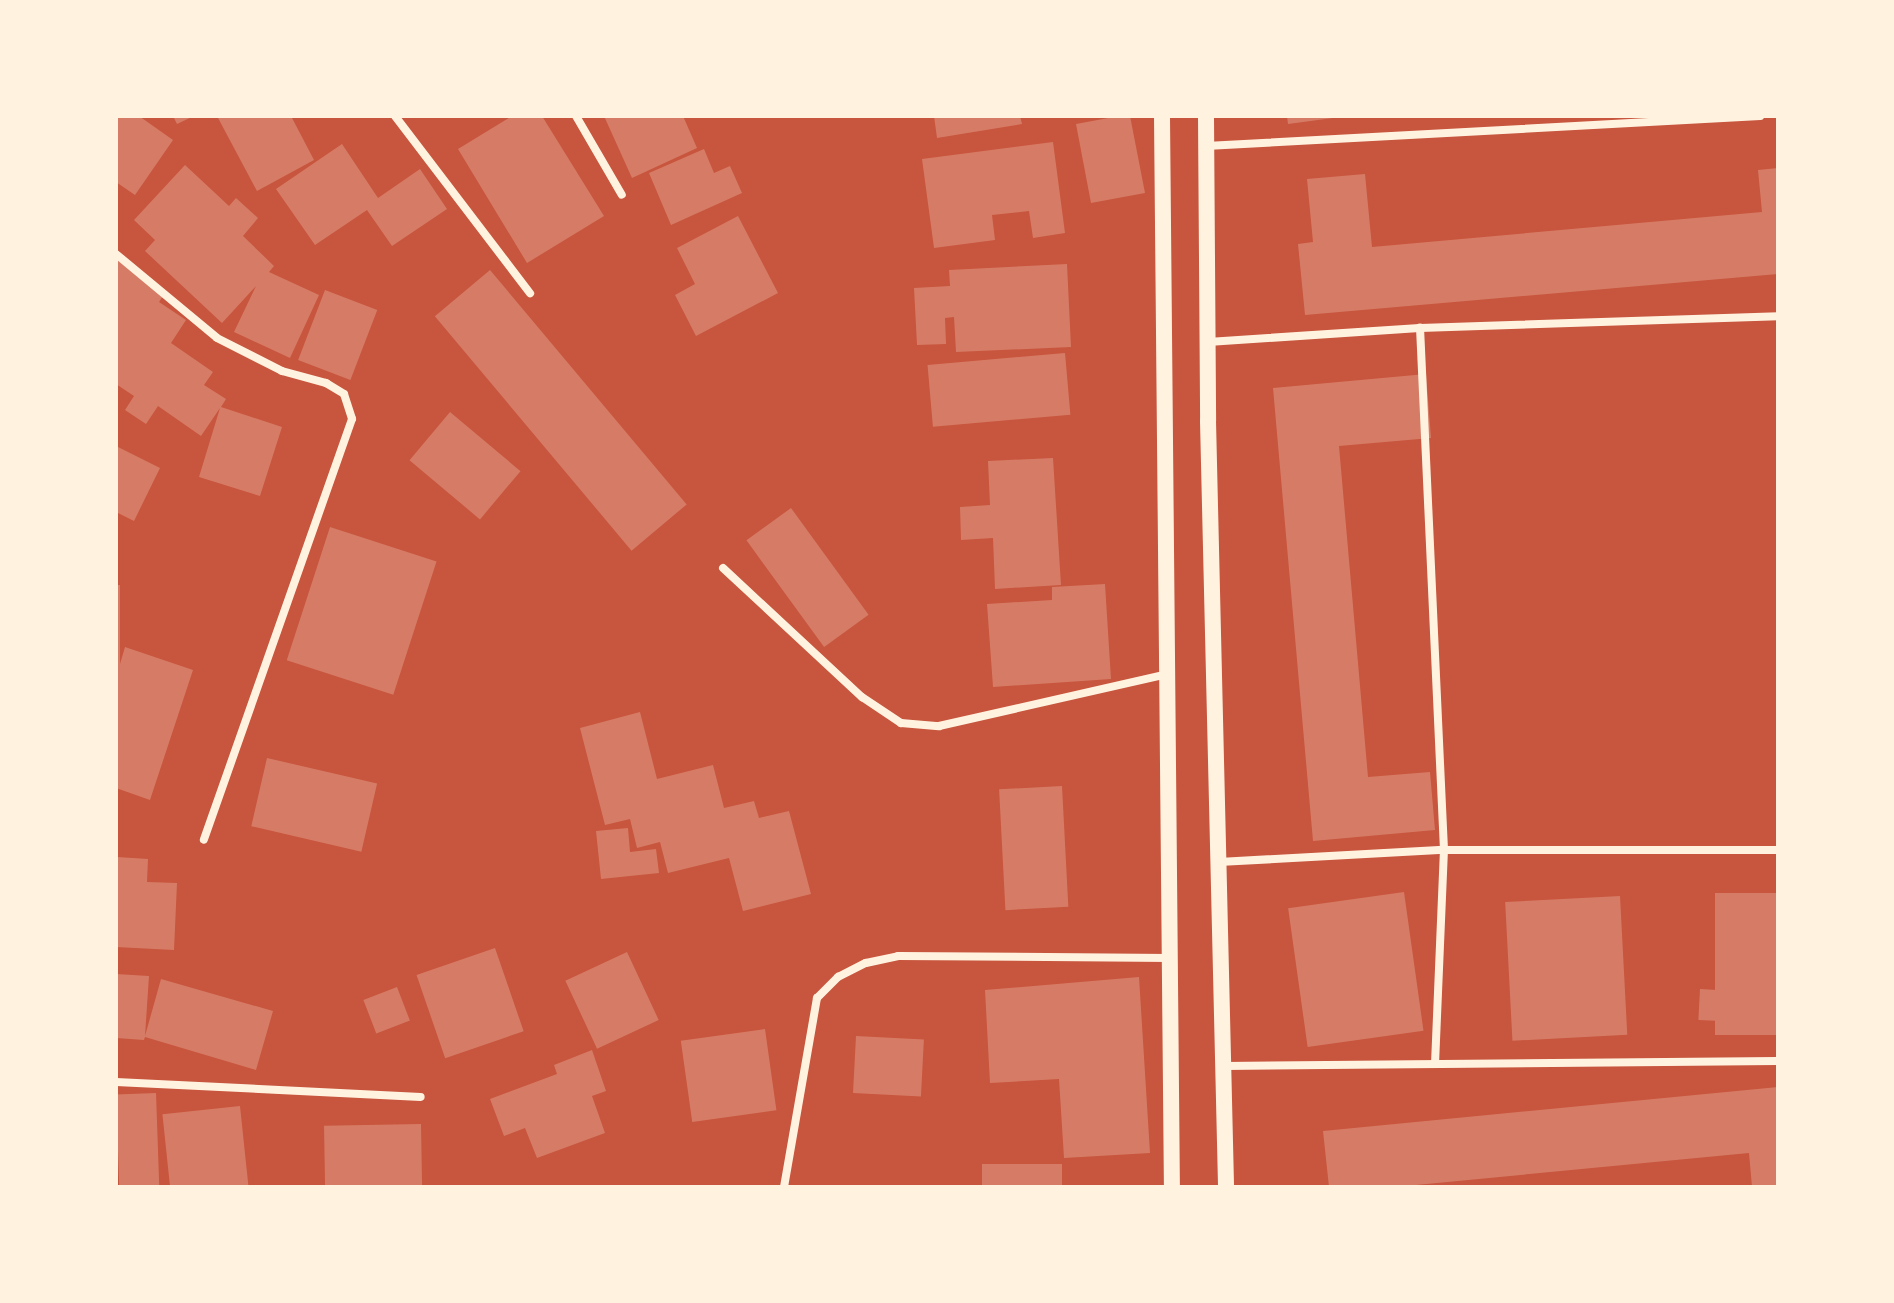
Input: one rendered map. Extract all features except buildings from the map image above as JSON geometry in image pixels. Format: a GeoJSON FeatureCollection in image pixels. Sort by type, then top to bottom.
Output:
{"type":"FeatureCollection","features":[{"type":"Feature","properties":{"kind":"main road"},"geometry":{"type":"LineString","coordinates":[[1162,116],[1172,1187]]}},
{"type":"Feature","properties":{"kind":"main road"},"geometry":{"type":"LineString","coordinates":[[1206,116],[1207,342],[1226,1187]]}},
{"type":"Feature","properties":{"kind":"street"},"geometry":{"type":"LineString","coordinates":[[395,116],[530,293]]}},
{"type":"Feature","properties":{"kind":"street"},"geometry":{"type":"LineString","coordinates":[[576,116],[622,195]]}},
{"type":"Feature","properties":{"kind":"street"},"geometry":{"type":"LineString","coordinates":[[1204,146],[1760,116]]}},
{"type":"Feature","properties":{"kind":"street"},"geometry":{"type":"LineString","coordinates":[[116,254],[217,338],[282,371],[326,383],[344,394],[352,419],[204,840]]}},
{"type":"Feature","properties":{"kind":"street"},"geometry":{"type":"LineString","coordinates":[[1207,342],[1420,328],[1778,316]]}},
{"type":"Feature","properties":{"kind":"street"},"geometry":{"type":"LineString","coordinates":[[1420,328],[1444,850],[1435,1064]]}},
{"type":"Feature","properties":{"kind":"street"},"geometry":{"type":"LineString","coordinates":[[723,568],[862,697],[901,723],[939,726],[1167,674]]}},
{"type":"Feature","properties":{"kind":"street"},"geometry":{"type":"LineString","coordinates":[[1219,862],[1444,850],[1778,850]]}},
{"type":"Feature","properties":{"kind":"street"},"geometry":{"type":"LineString","coordinates":[[784,1187],[817,998],[838,977],[866,963],[898,956],[1170,958]]}},
{"type":"Feature","properties":{"kind":"street"},"geometry":{"type":"LineString","coordinates":[[1224,1066],[1778,1061]]}},
{"type":"Feature","properties":{"kind":"street"},"geometry":{"type":"LineString","coordinates":[[116,1082],[421,1097]]}}]}
